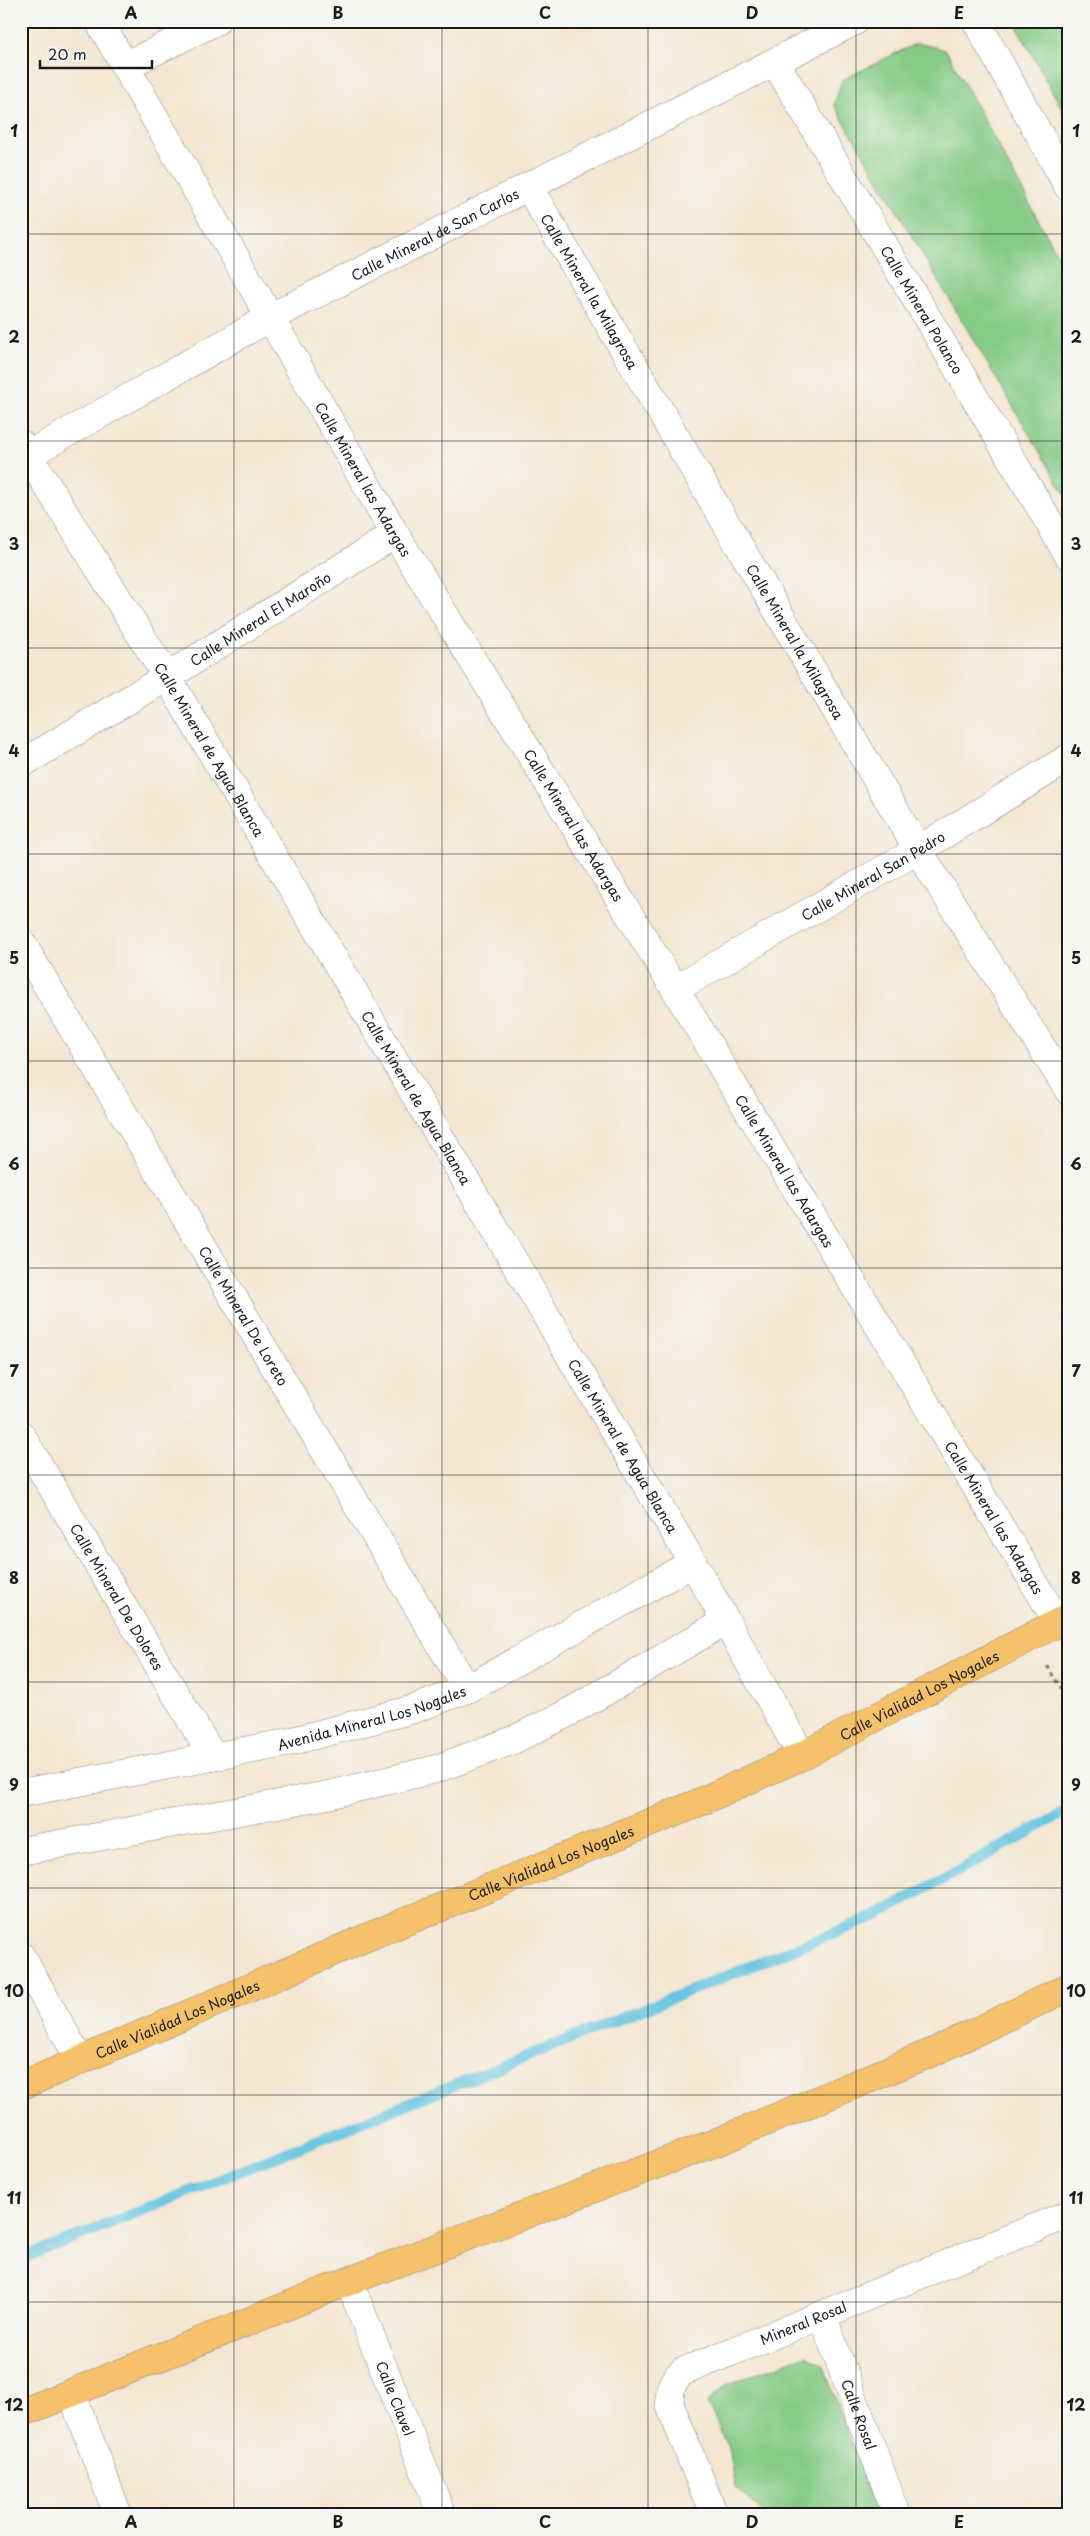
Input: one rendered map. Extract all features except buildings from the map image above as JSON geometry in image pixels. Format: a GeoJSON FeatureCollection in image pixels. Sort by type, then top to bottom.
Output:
{"type":"FeatureCollection","features":[{"type":"Feature","properties":{"kind":"highway","name":"Calle Vialidad Los Nogales"},"geometry":{"type":"LineString","coordinates":[[21,2086],[370,1936],[691,1806],[802,1756],[1064,1620]]}},
{"type":"Feature","properties":{"kind":"highway"},"geometry":{"type":"LineString","coordinates":[[21,2414],[349,2281],[717,2142],[940,2049],[1069,1987]]}},
{"type":"Feature","properties":{"kind":"street","name":"Calle Mineral las Adargas"},"geometry":{"type":"LineString","coordinates":[[99,21],[394,534],[1064,1620]]}},
{"type":"Feature","properties":{"kind":"street"},"geometry":{"type":"LineString","coordinates":[[125,66],[216,21]]}},
{"type":"Feature","properties":{"kind":"street","name":"Calle Mineral de San Carlos"},"geometry":{"type":"LineString","coordinates":[[24,453],[269,318],[855,21]]}},
{"type":"Feature","properties":{"kind":"street"},"geometry":{"type":"LineString","coordinates":[[976,21],[1069,188]]}},
{"type":"Feature","properties":{"kind":"street","name":"Calle Mineral Polanco"},"geometry":{"type":"LineString","coordinates":[[775,62],[1069,556]]}},
{"type":"Feature","properties":{"kind":"street","name":"Calle Mineral la Milagrosa"},"geometry":{"type":"LineString","coordinates":[[528,186],[918,850],[1069,1091]]}},
{"type":"Feature","properties":{"kind":"street","name":"Calle Mineral de Agua Blanca"},"geometry":{"type":"LineString","coordinates":[[24,453],[167,677],[693,1563],[802,1756]]}},
{"type":"Feature","properties":{"kind":"street","name":"Calle Mineral El Maroño"},"geometry":{"type":"LineString","coordinates":[[21,764],[167,677],[394,534]]}},
{"type":"Feature","properties":{"kind":"street","name":"Calle Mineral San Pedro"},"geometry":{"type":"LineString","coordinates":[[675,989],[918,850],[1069,758]]}},
{"type":"Feature","properties":{"kind":"street","name":"Calle Mineral De Loreto"},"geometry":{"type":"LineString","coordinates":[[21,942],[467,1689]]}},
{"type":"Feature","properties":{"kind":"street","name":"Calle Mineral De Dolores"},"geometry":{"type":"LineString","coordinates":[[21,1435],[213,1757]]}},
{"type":"Feature","properties":{"kind":"street","name":"Avenida Mineral Los Nogales"},"geometry":{"type":"LineString","coordinates":[[21,1793],[213,1757],[354,1726],[414,1709],[467,1689],[693,1563]]}},
{"type":"Feature","properties":{"kind":"street"},"geometry":{"type":"LineString","coordinates":[[21,1852],[328,1795],[436,1769],[511,1741],[568,1713],[726,1621]]}},
{"type":"Feature","properties":{"kind":"street"},"geometry":{"type":"LineString","coordinates":[[21,1956],[80,2060]]}},
{"type":"Feature","properties":{"kind":"street","name":"Mineral Rosal"},"geometry":{"type":"LineString","coordinates":[[714,2515],[670,2405],[669,2390],[674,2379],[682,2372],[1069,2214]]}},
{"type":"Feature","properties":{"kind":"street","name":"Calle Clavel"},"geometry":{"type":"LineString","coordinates":[[349,2281],[442,2515]]}},
{"type":"Feature","properties":{"kind":"street","name":"Calle Rosal"},"geometry":{"type":"LineString","coordinates":[[822,2315],[897,2515]]}},
{"type":"Feature","properties":{"kind":"street"},"geometry":{"type":"LineString","coordinates":[[72,2394],[118,2515]]}},
{"type":"Feature","properties":{"kind":"path"},"geometry":{"type":"LineString","coordinates":[[1055,1677],[1069,1701]]}},
{"type":"Feature","properties":{"kind":"green space"},"geometry":{"type":"Polygon","coordinates":[[[1016,21],[1069,21],[1069,122],[1016,25],[1016,21]]]}},
{"type":"Feature","properties":{"kind":"green space"},"geometry":{"type":"Polygon","coordinates":[[[917,43],[946,50],[1069,276],[1069,501],[834,105],[842,80],[917,43]]]}},
{"type":"Feature","properties":{"kind":"green space"},"geometry":{"type":"Polygon","coordinates":[[[806,2355],[823,2365],[878,2515],[767,2515],[736,2488],[729,2448],[707,2402],[726,2385],[806,2355]]]}},
{"type":"Feature","properties":{"kind":"waterway"},"geometry":{"type":"LineString","coordinates":[[21,2259],[876,1916],[1069,1810]]}}]}
